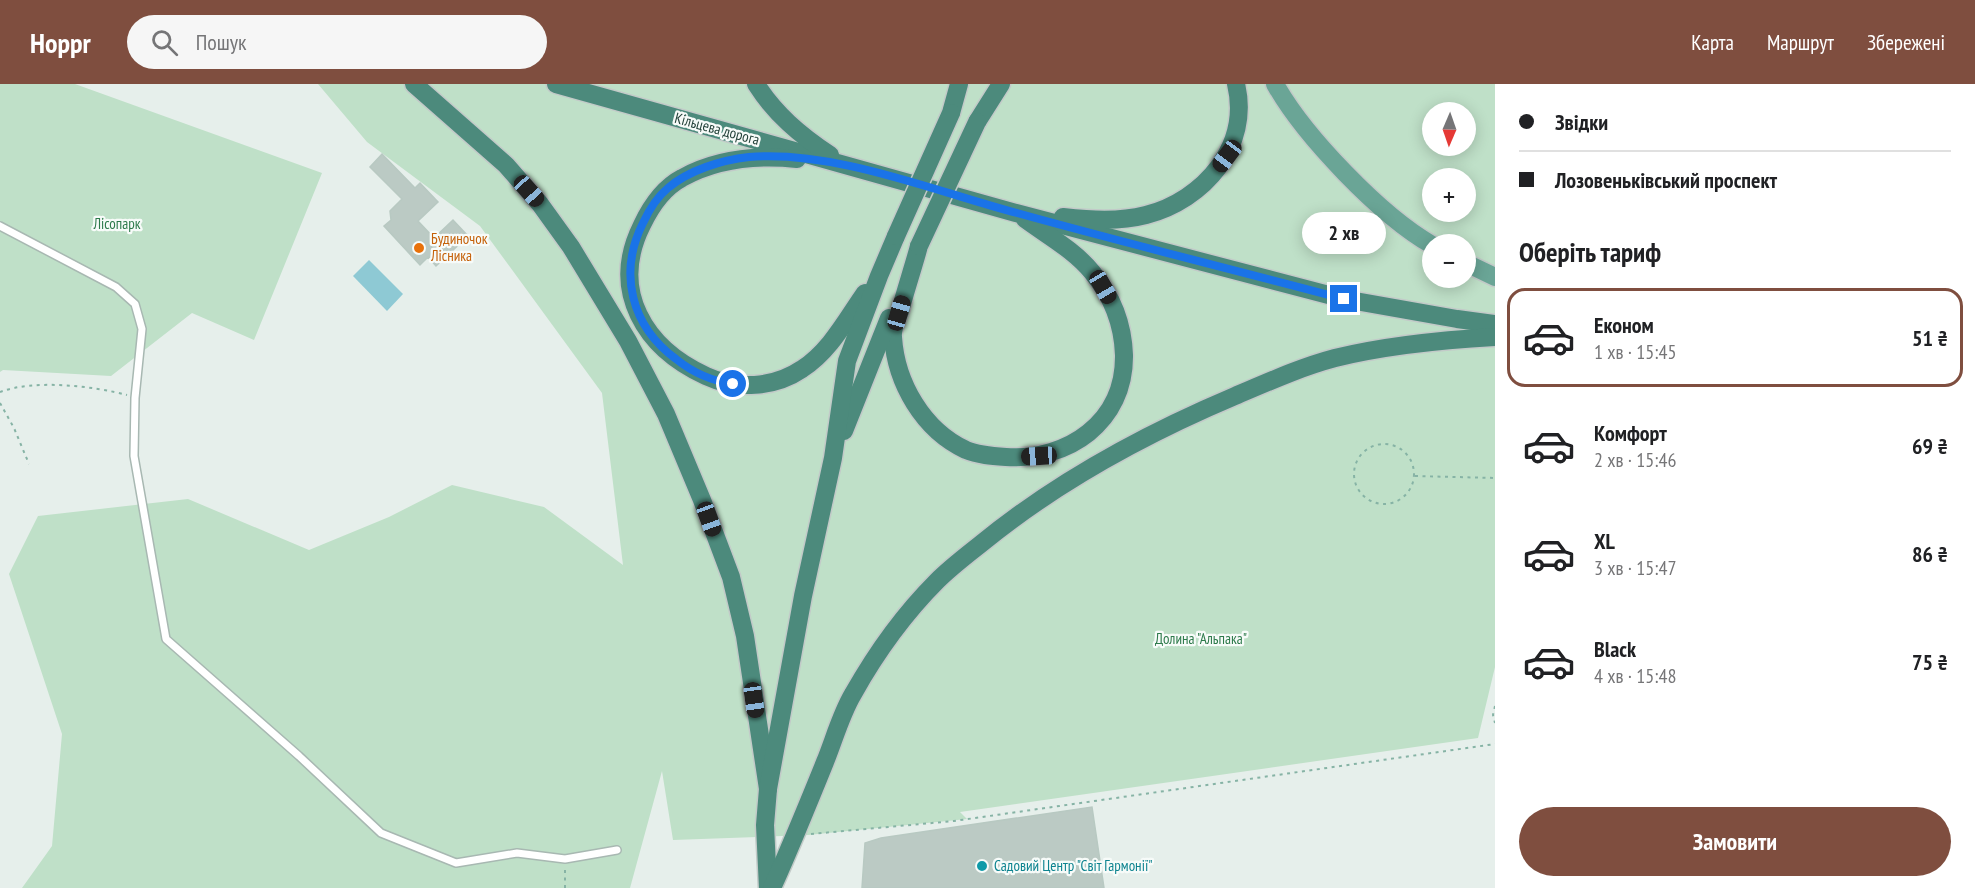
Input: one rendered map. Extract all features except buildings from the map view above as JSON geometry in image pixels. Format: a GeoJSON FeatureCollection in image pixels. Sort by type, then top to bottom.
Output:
{"type":"FeatureCollection","features":[{"type":"Feature","properties":{"kind":"highway"},"geometry":{"type":"LineString","coordinates":[[414,84],[506,165],[540,204],[571,247],[622,332],[666,414],[731,577],[745,636],[768,789]]}},
{"type":"Feature","properties":{"kind":"highway","name":"Кільцева дорога"},"geometry":{"type":"LineString","coordinates":[[556,84],[1016,213]]}},
{"type":"Feature","properties":{"kind":"highway"},"geometry":{"type":"LineString","coordinates":[[756,84],[771,105],[796,131],[841,163]]}},
{"type":"Feature","properties":{"kind":"highway"},"geometry":{"type":"LineString","coordinates":[[770,888],[765,825],[768,789],[803,596],[834,458],[847,361],[879,276],[951,113],[959,84]]}},
{"type":"Feature","properties":{"kind":"highway"},"geometry":{"type":"LineString","coordinates":[[834,458],[919,246],[977,122],[1000,84]]}},
{"type":"Feature","properties":{"kind":"highway"},"geometry":{"type":"LineString","coordinates":[[1016,213],[1081,219],[1123,219],[1171,207],[1212,177],[1227,156],[1234,137],[1237,116],[1236,84]]}},
{"type":"Feature","properties":{"kind":"highway"},"geometry":{"type":"LineString","coordinates":[[841,163],[781,157],[747,157],[709,166],[682,178],[666,189],[649,210],[637,235],[632,254],[629,275],[635,308],[651,336],[666,352],[685,366],[718,382],[748,386],[776,382],[800,370],[825,352],[879,276]]}},
{"type":"Feature","properties":{"kind":"highway"},"geometry":{"type":"LineString","coordinates":[[919,246],[892,335],[902,378],[909,396],[925,419],[966,450],[987,456],[1013,458],[1039,456],[1060,450],[1082,439],[1099,423],[1112,406],[1122,374],[1123,340],[1113,305],[1093,273],[1078,257],[1016,213]]}},
{"type":"Feature","properties":{"kind":"highway"},"geometry":{"type":"LineString","coordinates":[[1016,213],[1344,299],[1495,324]]}},
{"type":"Feature","properties":{"kind":"highway"},"geometry":{"type":"LineString","coordinates":[[770,888],[796,836],[852,695],[887,640],[911,609],[939,579],[1000,529],[1031,506],[1129,446],[1203,409],[1279,377],[1364,352],[1424,343],[1495,337]]}},
{"type":"Feature","properties":{"kind":"main road"},"geometry":{"type":"LineString","coordinates":[[951,113],[965,84]]}},
{"type":"Feature","properties":{"kind":"main road"},"geometry":{"type":"LineString","coordinates":[[977,122],[993,84]]}},
{"type":"Feature","properties":{"kind":"main road"},"geometry":{"type":"LineString","coordinates":[[1275,84],[1284,100],[1330,157],[1374,200],[1422,239]]}},
{"type":"Feature","properties":{"kind":"main road"},"geometry":{"type":"LineString","coordinates":[[1476,268],[1495,277]]}},
{"type":"Feature","properties":{"kind":"lane"},"geometry":{"type":"LineString","coordinates":[[0,226],[116,287],[135,304],[142,329],[135,398],[134,456],[166,639],[299,756],[381,833],[456,863],[517,853],[566,859],[617,850]]}},
{"type":"Feature","properties":{"kind":"path"},"geometry":{"type":"LineString","coordinates":[[0,392],[12,387],[62,385],[108,390],[135,398]]}},
{"type":"Feature","properties":{"kind":"path"},"geometry":{"type":"LineString","coordinates":[[0,403],[14,428],[29,464]]}},
{"type":"Feature","properties":{"kind":"path"},"geometry":{"type":"LineString","coordinates":[[1381,444],[1401,449],[1409,456],[1414,476],[1412,486],[1406,495],[1398,501],[1377,504],[1368,500],[1360,492],[1355,483],[1354,472],[1356,462],[1362,453],[1381,444]]}},
{"type":"Feature","properties":{"kind":"path"},"geometry":{"type":"LineString","coordinates":[[1414,476],[1495,478]]}},
{"type":"Feature","properties":{"kind":"path"},"geometry":{"type":"LineString","coordinates":[[1495,706],[1493,715],[1495,723]]}},
{"type":"Feature","properties":{"kind":"path"},"geometry":{"type":"LineString","coordinates":[[796,836],[954,821],[1495,744]]}},
{"type":"Feature","properties":{"kind":"path"},"geometry":{"type":"LineString","coordinates":[[565,888],[566,859]]}},
{"type":"Feature","properties":{"kind":"green space","name":"Лісопарк"},"geometry":{"type":"Polygon","coordinates":[[[0,84],[75,84],[322,173],[254,340],[192,313],[111,376],[3,370],[0,372],[0,84]]]}},
{"type":"Feature","properties":{"kind":"green space","name":"Долина \"Альпака\""},"geometry":{"type":"Polygon","coordinates":[[[318,84],[1495,84],[1495,667],[1478,738],[960,812],[967,819],[808,835],[673,840],[662,771],[630,888],[22,888],[52,846],[62,734],[9,574],[38,516],[188,499],[309,550],[389,517],[452,485],[544,507],[623,565],[602,393],[480,226],[367,142],[318,84]]]}},
{"type":"Feature","properties":{"kind":"water"},"geometry":{"type":"Polygon","coordinates":[[[369,260],[403,294],[387,311],[353,276],[369,260]]]}},
{"type":"Feature","properties":{"kind":"place","name":"Будиночок Лісника"},"geometry":{"type":"Point","coordinates":[419,248]}},
{"type":"Feature","properties":{"kind":"place","name":"Садовий Центр \"Світ Гармонії\""},"geometry":{"type":"Point","coordinates":[982,866]}},
{"type":"Feature","properties":{"kind":"route"},"geometry":{"type":"LineString","coordinates":[[733,384],[718,382],[685,366],[666,352],[651,336],[635,308],[629,275],[637,235],[649,210],[666,189],[682,178],[709,166],[747,157],[781,157],[841,163],[1016,213],[1344,299]]}}]}
